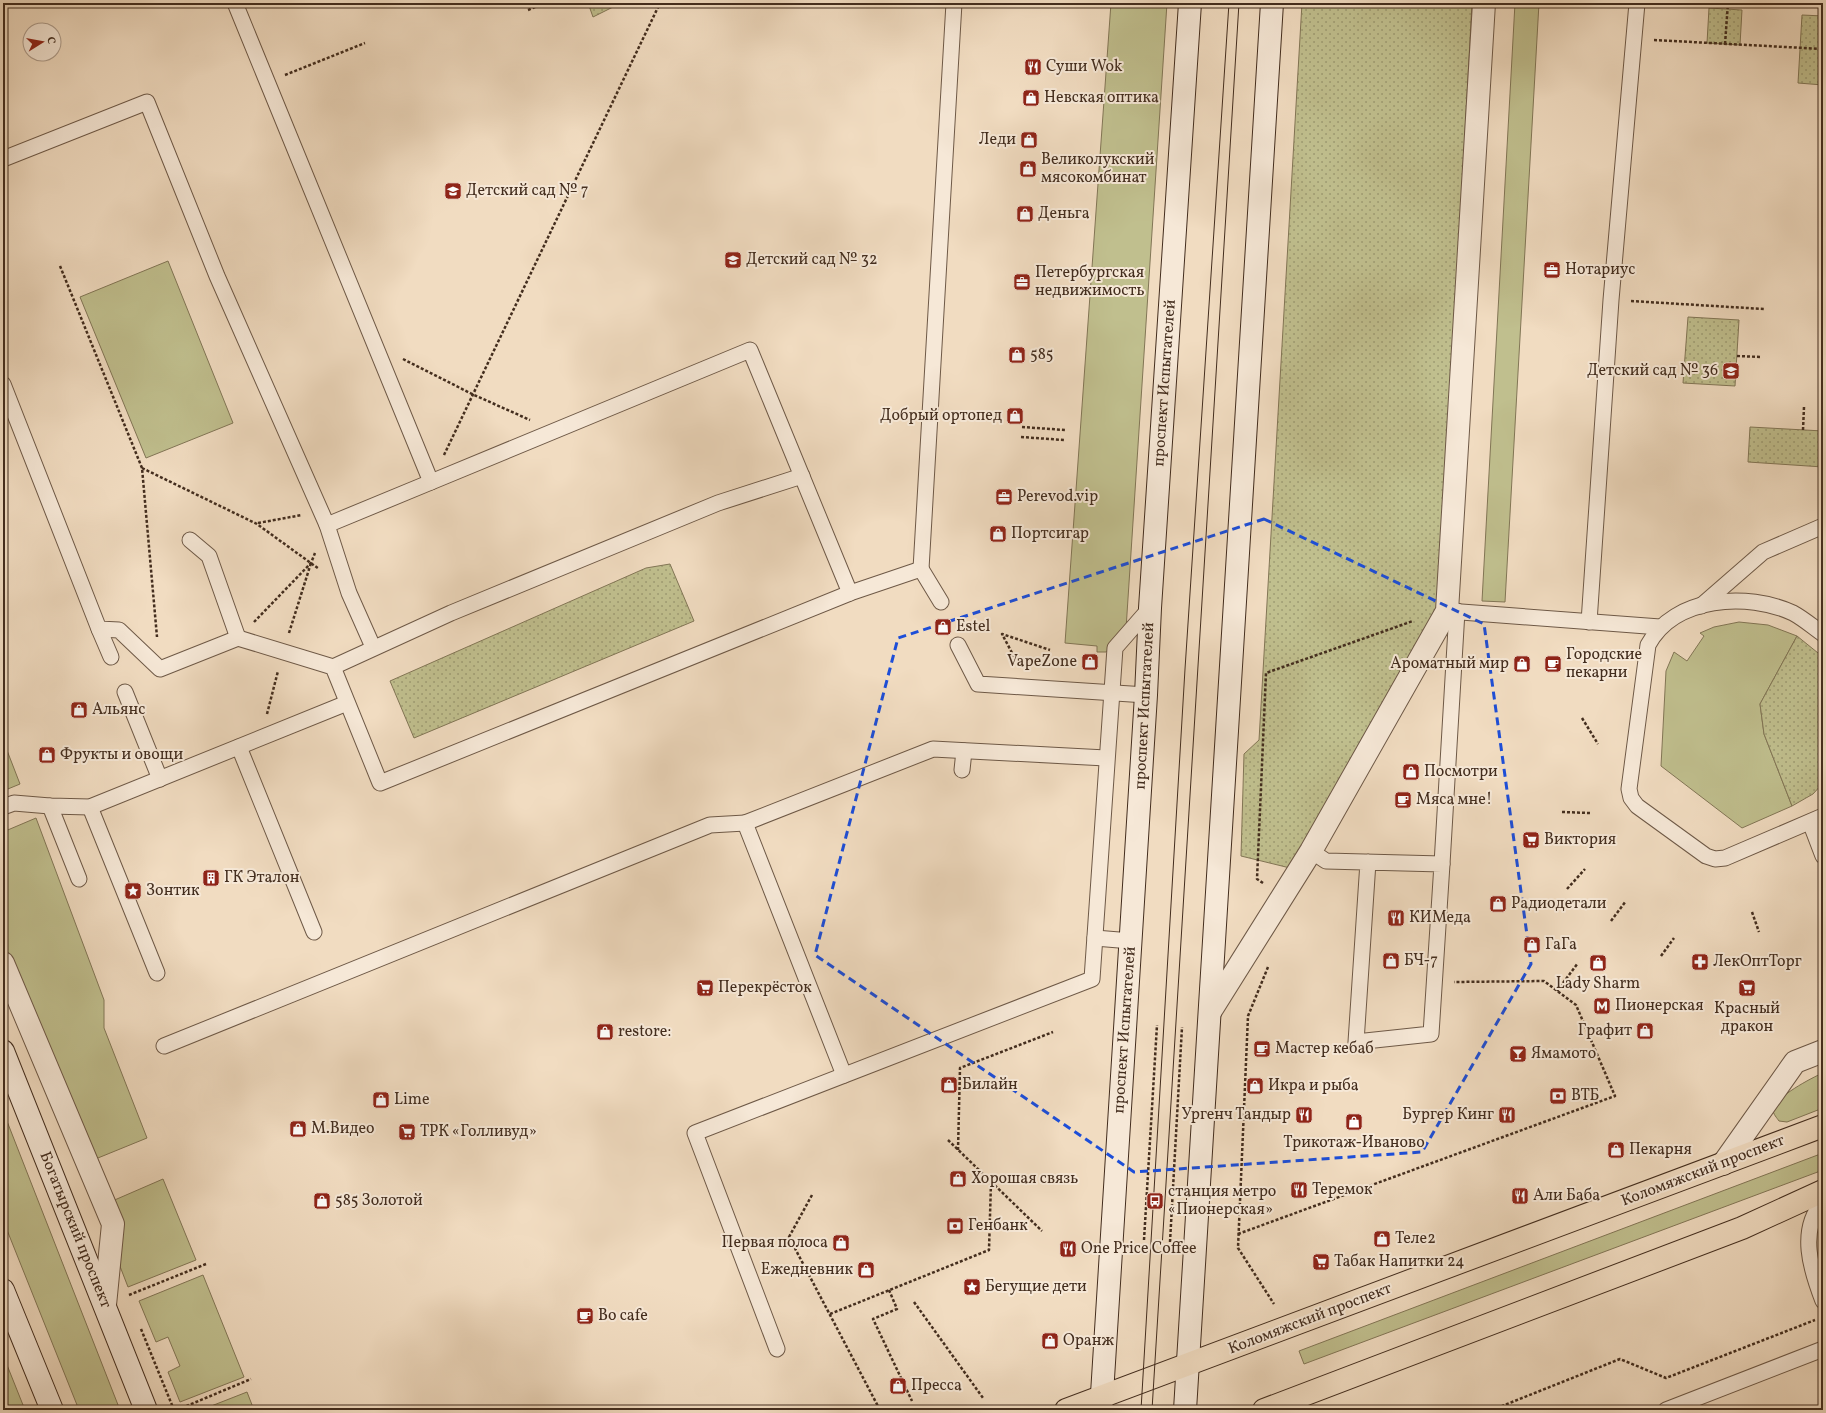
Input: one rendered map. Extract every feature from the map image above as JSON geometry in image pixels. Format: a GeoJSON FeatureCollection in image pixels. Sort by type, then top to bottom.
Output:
{"type":"FeatureCollection","features":[{"type":"Feature","properties":{"kind":"main road","name":"проспект Испытателей"},"geometry":{"type":"LineString","coordinates":[[1102,1403],[1146,695],[1150,608],[1190,3]]}},
{"type":"Feature","properties":{"kind":"main road"},"geometry":{"type":"LineString","coordinates":[[1185,1410],[1272,3]]}},
{"type":"Feature","properties":{"kind":"main road"},"geometry":{"type":"LineString","coordinates":[[1210,1012],[1311,851],[1452,611],[1484,3]]}},
{"type":"Feature","properties":{"kind":"main road"},"geometry":{"type":"LineString","coordinates":[[3,963],[112,1224],[105,1305]]}},
{"type":"Feature","properties":{"kind":"main road","name":"Богатырский проспект"},"geometry":{"type":"LineString","coordinates":[[3,1051],[146,1410]]}},
{"type":"Feature","properties":{"kind":"main road"},"geometry":{"type":"LineString","coordinates":[[1723,1164],[1794,1062],[1823,1051]]}},
{"type":"Feature","properties":{"kind":"main road","name":"Коломяжский проспект"},"geometry":{"type":"LineString","coordinates":[[1066,1410],[1102,1403],[1188,1365],[1823,1126]]}},
{"type":"Feature","properties":{"kind":"main road"},"geometry":{"type":"LineString","coordinates":[[1264,1410],[1742,1228],[1823,1191]]}},
{"type":"Feature","properties":{"kind":"main road"},"geometry":{"type":"LineString","coordinates":[[3,1290],[52,1410]]}},
{"type":"Feature","properties":{"kind":"lane"},"geometry":{"type":"LineString","coordinates":[[236,3],[431,482]]}},
{"type":"Feature","properties":{"kind":"lane"},"geometry":{"type":"LineString","coordinates":[[941,602],[921,569],[954,3]]}},
{"type":"Feature","properties":{"kind":"lane"},"geometry":{"type":"LineString","coordinates":[[1589,622],[1611,300],[1637,3]]}},
{"type":"Feature","properties":{"kind":"lane"},"geometry":{"type":"LineString","coordinates":[[3,159],[147,102],[217,276],[326,525],[349,593],[373,647]]}},
{"type":"Feature","properties":{"kind":"lane"},"geometry":{"type":"LineString","coordinates":[[326,525],[750,350],[850,593]]}},
{"type":"Feature","properties":{"kind":"lane"},"geometry":{"type":"LineString","coordinates":[[3,384],[111,657]]}},
{"type":"Feature","properties":{"kind":"lane"},"geometry":{"type":"LineString","coordinates":[[99,628],[119,630],[160,669],[238,638],[333,667],[373,647],[451,613],[718,503],[802,476]]}},
{"type":"Feature","properties":{"kind":"lane"},"geometry":{"type":"LineString","coordinates":[[1701,606],[1762,552],[1823,526]]}},
{"type":"Feature","properties":{"kind":"lane"},"geometry":{"type":"LineString","coordinates":[[190,540],[209,556],[238,638]]}},
{"type":"Feature","properties":{"kind":"lane"},"geometry":{"type":"LineString","coordinates":[[333,667],[380,783],[850,593],[921,569]]}},
{"type":"Feature","properties":{"kind":"lane"},"geometry":{"type":"LineString","coordinates":[[1823,634],[1794,614],[1763,604],[1742,601],[1726,601],[1685,611],[1660,627],[1648,645],[1629,789],[1631,798],[1637,806],[1706,856],[1715,859],[1725,858],[1817,819],[1823,856]]}},
{"type":"Feature","properties":{"kind":"lane"},"geometry":{"type":"LineString","coordinates":[[778,1349],[694,1133],[1092,979],[1106,758],[1115,648],[1150,608]]}},
{"type":"Feature","properties":{"kind":"lane"},"geometry":{"type":"LineString","coordinates":[[1368,862],[1356,1042],[1431,1034],[1442,864],[1452,611],[1660,627]]}},
{"type":"Feature","properties":{"kind":"lane"},"geometry":{"type":"LineString","coordinates":[[958,645],[978,684],[1146,695]]}},
{"type":"Feature","properties":{"kind":"lane"},"geometry":{"type":"LineString","coordinates":[[125,692],[160,779]]}},
{"type":"Feature","properties":{"kind":"lane"},"geometry":{"type":"LineString","coordinates":[[3,807],[14,803],[90,807],[347,703]]}},
{"type":"Feature","properties":{"kind":"lane"},"geometry":{"type":"LineString","coordinates":[[239,747],[314,932]]}},
{"type":"Feature","properties":{"kind":"lane"},"geometry":{"type":"LineString","coordinates":[[164,1046],[710,825],[745,823],[933,749],[1106,758]]}},
{"type":"Feature","properties":{"kind":"lane"},"geometry":{"type":"LineString","coordinates":[[962,770],[964,751]]}},
{"type":"Feature","properties":{"kind":"lane"},"geometry":{"type":"LineString","coordinates":[[50,806],[79,879]]}},
{"type":"Feature","properties":{"kind":"lane"},"geometry":{"type":"LineString","coordinates":[[90,807],[157,973]]}},
{"type":"Feature","properties":{"kind":"lane"},"geometry":{"type":"LineString","coordinates":[[745,823],[844,1075]]}},
{"type":"Feature","properties":{"kind":"lane"},"geometry":{"type":"LineString","coordinates":[[1311,851],[1326,861],[1442,864]]}},
{"type":"Feature","properties":{"kind":"lane"},"geometry":{"type":"LineString","coordinates":[[1095,938],[1131,941]]}},
{"type":"Feature","properties":{"kind":"lane"},"geometry":{"type":"LineString","coordinates":[[1823,1202],[1818,1207],[1811,1223],[1809,1239],[1810,1259],[1814,1277],[1823,1301]]}},
{"type":"Feature","properties":{"kind":"lane"},"geometry":{"type":"LineString","coordinates":[[1666,1410],[1823,1349]]}},
{"type":"Feature","properties":{"kind":"path"},"geometry":{"type":"LineString","coordinates":[[528,10],[545,3]]}},
{"type":"Feature","properties":{"kind":"path"},"geometry":{"type":"LineString","coordinates":[[431,482],[660,3]]}},
{"type":"Feature","properties":{"kind":"path"},"geometry":{"type":"LineString","coordinates":[[1725,44],[1728,3]]}},
{"type":"Feature","properties":{"kind":"path"},"geometry":{"type":"LineString","coordinates":[[1634,39],[1823,49]]}},
{"type":"Feature","properties":{"kind":"path"},"geometry":{"type":"LineString","coordinates":[[268,82],[365,44]]}},
{"type":"Feature","properties":{"kind":"path"},"geometry":{"type":"LineString","coordinates":[[60,266],[142,468],[160,669]]}},
{"type":"Feature","properties":{"kind":"path"},"geometry":{"type":"LineString","coordinates":[[1645,302],[1764,309]]}},
{"type":"Feature","properties":{"kind":"path"},"geometry":{"type":"LineString","coordinates":[[375,345],[472,394],[556,431]]}},
{"type":"Feature","properties":{"kind":"path"},"geometry":{"type":"LineString","coordinates":[[1737,356],[1761,357]]}},
{"type":"Feature","properties":{"kind":"path"},"geometry":{"type":"LineString","coordinates":[[1803,430],[1804,407]]}},
{"type":"Feature","properties":{"kind":"path"},"geometry":{"type":"LineString","coordinates":[[1022,427],[1065,430]]}},
{"type":"Feature","properties":{"kind":"path"},"geometry":{"type":"LineString","coordinates":[[1021,437],[1064,440]]}},
{"type":"Feature","properties":{"kind":"path"},"geometry":{"type":"LineString","coordinates":[[142,468],[257,524],[311,563],[349,593]]}},
{"type":"Feature","properties":{"kind":"path"},"geometry":{"type":"LineString","coordinates":[[257,524],[319,512]]}},
{"type":"Feature","properties":{"kind":"path"},"geometry":{"type":"LineString","coordinates":[[238,638],[311,563],[326,525]]}},
{"type":"Feature","properties":{"kind":"path"},"geometry":{"type":"LineString","coordinates":[[1283,896],[1256,879],[1266,673],[1437,612],[1452,611]]}},
{"type":"Feature","properties":{"kind":"path"},"geometry":{"type":"LineString","coordinates":[[1031,688],[1002,634],[1050,650]]}},
{"type":"Feature","properties":{"kind":"path"},"geometry":{"type":"LineString","coordinates":[[1582,718],[1598,744]]}},
{"type":"Feature","properties":{"kind":"path"},"geometry":{"type":"LineString","coordinates":[[1562,812],[1590,813]]}},
{"type":"Feature","properties":{"kind":"path"},"geometry":{"type":"LineString","coordinates":[[1567,889],[1585,869]]}},
{"type":"Feature","properties":{"kind":"path"},"geometry":{"type":"LineString","coordinates":[[1611,921],[1626,901]]}},
{"type":"Feature","properties":{"kind":"path"},"geometry":{"type":"LineString","coordinates":[[1752,912],[1759,932]]}},
{"type":"Feature","properties":{"kind":"path"},"geometry":{"type":"LineString","coordinates":[[1661,956],[1674,938]]}},
{"type":"Feature","properties":{"kind":"path"},"geometry":{"type":"LineString","coordinates":[[1557,991],[1578,963]]}},
{"type":"Feature","properties":{"kind":"path"},"geometry":{"type":"LineString","coordinates":[[1268,966],[1248,1016],[1238,1248],[1274,1304]]}},
{"type":"Feature","properties":{"kind":"path"},"geometry":{"type":"LineString","coordinates":[[1238,1234],[1615,1096],[1576,1005],[1544,981],[1435,982]]}},
{"type":"Feature","properties":{"kind":"path"},"geometry":{"type":"LineString","coordinates":[[1144,1240],[1157,1025]]}},
{"type":"Feature","properties":{"kind":"path"},"geometry":{"type":"LineString","coordinates":[[1170,1242],[1182,1027]]}},
{"type":"Feature","properties":{"kind":"path"},"geometry":{"type":"LineString","coordinates":[[958,1150],[960,1068],[1053,1032]]}},
{"type":"Feature","properties":{"kind":"path"},"geometry":{"type":"LineString","coordinates":[[948,1140],[1042,1231]]}},
{"type":"Feature","properties":{"kind":"path"},"geometry":{"type":"LineString","coordinates":[[830,1314],[989,1250],[991,1182]]}},
{"type":"Feature","properties":{"kind":"path"},"geometry":{"type":"LineString","coordinates":[[812,1195],[789,1238],[880,1410]]}},
{"type":"Feature","properties":{"kind":"path"},"geometry":{"type":"LineString","coordinates":[[128,1296],[206,1264]]}},
{"type":"Feature","properties":{"kind":"path"},"geometry":{"type":"LineString","coordinates":[[889,1290],[897,1309],[873,1319],[912,1401]]}},
{"type":"Feature","properties":{"kind":"path"},"geometry":{"type":"LineString","coordinates":[[914,1302],[983,1398]]}},
{"type":"Feature","properties":{"kind":"path"},"geometry":{"type":"LineString","coordinates":[[1492,1410],[1620,1359],[1666,1378],[1822,1317]]}},
{"type":"Feature","properties":{"kind":"path"},"geometry":{"type":"LineString","coordinates":[[139,1324],[175,1410],[251,1379]]}},
{"type":"Feature","properties":{"kind":"highlighted area"},"geometry":{"type":"Polygon","coordinates":[[[1264,519],[1484,624],[1531,964],[1422,1152],[1134,1172],[815,955],[898,638],[1264,519]]]}},
{"type":"Feature","properties":{"kind":"shaded area"},"geometry":{"type":"Polygon","coordinates":[[[588,3],[621,3],[593,17],[588,3]]]}},
{"type":"Feature","properties":{"kind":"shaded area"},"geometry":{"type":"Polygon","coordinates":[[[1111,3],[1167,3],[1126,629],[1106,652],[1097,652],[1097,646],[1065,643],[1111,3]]]}},
{"type":"Feature","properties":{"kind":"shaded area"},"geometry":{"type":"Polygon","coordinates":[[[1302,3],[1472,3],[1439,613],[1290,868],[1241,856],[1244,754],[1259,740],[1302,3]]]}},
{"type":"Feature","properties":{"kind":"shaded area"},"geometry":{"type":"Polygon","coordinates":[[[1515,3],[1539,3],[1505,602],[1482,601],[1515,3]]]}},
{"type":"Feature","properties":{"kind":"shaded area"},"geometry":{"type":"Polygon","coordinates":[[[1709,8],[1742,10],[1740,45],[1707,43],[1709,8]]]}},
{"type":"Feature","properties":{"kind":"shaded area"},"geometry":{"type":"Polygon","coordinates":[[[1802,15],[1823,16],[1823,85],[1798,83],[1802,15]]]}},
{"type":"Feature","properties":{"kind":"shaded area"},"geometry":{"type":"Polygon","coordinates":[[[168,261],[233,423],[146,458],[80,297],[168,261]]]}},
{"type":"Feature","properties":{"kind":"shaded area"},"geometry":{"type":"Polygon","coordinates":[[[1688,317],[1739,320],[1735,386],[1683,383],[1688,317]]]}},
{"type":"Feature","properties":{"kind":"shaded area"},"geometry":{"type":"Polygon","coordinates":[[[1750,427],[1823,431],[1823,467],[1748,462],[1750,427]]]}},
{"type":"Feature","properties":{"kind":"shaded area"},"geometry":{"type":"Polygon","coordinates":[[[670,564],[694,621],[414,738],[390,681],[646,568],[670,564]]]}},
{"type":"Feature","properties":{"kind":"shaded area"},"geometry":{"type":"Polygon","coordinates":[[[1739,622],[1768,625],[1797,636],[1760,704],[1764,734],[1792,806],[1742,828],[1661,766],[1666,671],[1674,652],[1687,661],[1704,636],[1700,633],[1714,627],[1739,622]]]}},
{"type":"Feature","properties":{"kind":"shaded area"},"geometry":{"type":"Polygon","coordinates":[[[1797,636],[1823,657],[1823,783],[1813,794],[1792,806],[1764,734],[1760,704],[1797,636]]]}},
{"type":"Feature","properties":{"kind":"shaded area"},"geometry":{"type":"Polygon","coordinates":[[[3,740],[20,784],[3,791],[3,740]]]}},
{"type":"Feature","properties":{"kind":"shaded area"},"geometry":{"type":"Polygon","coordinates":[[[36,818],[104,1000],[104,1028],[147,1138],[93,1160],[3,941],[3,832],[36,818]]]}},
{"type":"Feature","properties":{"kind":"shaded area"},"geometry":{"type":"Polygon","coordinates":[[[1823,1073],[1823,1108],[1787,1122],[1779,1121],[1773,1110],[1779,1100],[1794,1088],[1823,1073]]]}},
{"type":"Feature","properties":{"kind":"shaded area"},"geometry":{"type":"Polygon","coordinates":[[[3,1111],[120,1410],[79,1410],[3,1220],[3,1111]]]}},
{"type":"Feature","properties":{"kind":"shaded area"},"geometry":{"type":"Polygon","coordinates":[[[1823,1153],[1823,1170],[1304,1364],[1299,1351],[1823,1153]]]}},
{"type":"Feature","properties":{"kind":"shaded area"},"geometry":{"type":"Polygon","coordinates":[[[163,1179],[196,1260],[128,1287],[116,1256],[110,1202],[163,1179]]]}},
{"type":"Feature","properties":{"kind":"shaded area"},"geometry":{"type":"Polygon","coordinates":[[[203,1275],[244,1377],[180,1402],[168,1372],[180,1366],[168,1337],[156,1342],[139,1301],[203,1275]]]}},
{"type":"Feature","properties":{"kind":"shaded area"},"geometry":{"type":"Polygon","coordinates":[[[3,1355],[25,1410],[3,1410],[3,1355]]]}},
{"type":"Feature","properties":{"kind":"shaded area"},"geometry":{"type":"Polygon","coordinates":[[[247,1392],[254,1410],[201,1410],[247,1392]]]}},
{"type":"Feature","properties":{"kind":"tram line"},"geometry":{"type":"LineString","coordinates":[[1141,1410],[1185,669],[1229,3]]}},
{"type":"Feature","properties":{"kind":"tram line"},"geometry":{"type":"LineString","coordinates":[[1152,1410],[1239,3]]}},
{"type":"Feature","properties":{"kind":"place","name":"Суши Wok"},"geometry":{"type":"Point","coordinates":[1033,67]}},
{"type":"Feature","properties":{"kind":"place","name":"Невская оптика"},"geometry":{"type":"Point","coordinates":[1031,98]}},
{"type":"Feature","properties":{"kind":"place","name":"Леди"},"geometry":{"type":"Point","coordinates":[1029,140]}},
{"type":"Feature","properties":{"kind":"place","name":"Великолукский мясокомбинат"},"geometry":{"type":"Point","coordinates":[1028,169]}},
{"type":"Feature","properties":{"kind":"place","name":"Детский сад № 7"},"geometry":{"type":"Point","coordinates":[453,191]}},
{"type":"Feature","properties":{"kind":"place","name":"Деньга"},"geometry":{"type":"Point","coordinates":[1025,214]}},
{"type":"Feature","properties":{"kind":"place","name":"Детский сад № 32"},"geometry":{"type":"Point","coordinates":[733,260]}},
{"type":"Feature","properties":{"kind":"place","name":"Нотариус"},"geometry":{"type":"Point","coordinates":[1552,270]}},
{"type":"Feature","properties":{"kind":"place","name":"Петербургская недвижимость"},"geometry":{"type":"Point","coordinates":[1022,282]}},
{"type":"Feature","properties":{"kind":"place","name":"585"},"geometry":{"type":"Point","coordinates":[1017,355]}},
{"type":"Feature","properties":{"kind":"place","name":"Детский сад № 36"},"geometry":{"type":"Point","coordinates":[1731,371]}},
{"type":"Feature","properties":{"kind":"place","name":"Добрый ортопед"},"geometry":{"type":"Point","coordinates":[1015,416]}},
{"type":"Feature","properties":{"kind":"place","name":"Perevod.vip"},"geometry":{"type":"Point","coordinates":[1004,497]}},
{"type":"Feature","properties":{"kind":"place","name":"Портсигар"},"geometry":{"type":"Point","coordinates":[998,534]}},
{"type":"Feature","properties":{"kind":"place","name":"Estel"},"geometry":{"type":"Point","coordinates":[943,627]}},
{"type":"Feature","properties":{"kind":"place","name":"VapeZone"},"geometry":{"type":"Point","coordinates":[1090,662]}},
{"type":"Feature","properties":{"kind":"place","name":"Ароматный мир"},"geometry":{"type":"Point","coordinates":[1522,664]}},
{"type":"Feature","properties":{"kind":"place","name":"Городские пекарни"},"geometry":{"type":"Point","coordinates":[1553,664]}},
{"type":"Feature","properties":{"kind":"place","name":"Альянс"},"geometry":{"type":"Point","coordinates":[79,710]}},
{"type":"Feature","properties":{"kind":"place","name":"Фрукты и овощи"},"geometry":{"type":"Point","coordinates":[47,755]}},
{"type":"Feature","properties":{"kind":"place","name":"Посмотри"},"geometry":{"type":"Point","coordinates":[1411,772]}},
{"type":"Feature","properties":{"kind":"place","name":"Мяса мне!"},"geometry":{"type":"Point","coordinates":[1403,800]}},
{"type":"Feature","properties":{"kind":"place","name":"Виктория"},"geometry":{"type":"Point","coordinates":[1531,840]}},
{"type":"Feature","properties":{"kind":"place","name":"ГК Эталон"},"geometry":{"type":"Point","coordinates":[211,878]}},
{"type":"Feature","properties":{"kind":"place","name":"Зонтик"},"geometry":{"type":"Point","coordinates":[133,891]}},
{"type":"Feature","properties":{"kind":"place","name":"Радиодетали"},"geometry":{"type":"Point","coordinates":[1498,904]}},
{"type":"Feature","properties":{"kind":"place","name":"КИМеда"},"geometry":{"type":"Point","coordinates":[1396,918]}},
{"type":"Feature","properties":{"kind":"place","name":"ГаГа"},"geometry":{"type":"Point","coordinates":[1532,945]}},
{"type":"Feature","properties":{"kind":"place","name":"БЧ-7"},"geometry":{"type":"Point","coordinates":[1391,961]}},
{"type":"Feature","properties":{"kind":"place","name":"ЛекОптТорг"},"geometry":{"type":"Point","coordinates":[1700,962]}},
{"type":"Feature","properties":{"kind":"place","name":"Lady Sharm"},"geometry":{"type":"Point","coordinates":[1598,963]}},
{"type":"Feature","properties":{"kind":"place","name":"Перекрёсток"},"geometry":{"type":"Point","coordinates":[705,988]}},
{"type":"Feature","properties":{"kind":"place","name":"Красный дракон"},"geometry":{"type":"Point","coordinates":[1747,988]}},
{"type":"Feature","properties":{"kind":"place","name":"Пионерская"},"geometry":{"type":"Point","coordinates":[1602,1006]}},
{"type":"Feature","properties":{"kind":"place","name":"Графит"},"geometry":{"type":"Point","coordinates":[1645,1031]}},
{"type":"Feature","properties":{"kind":"place","name":"restore:"},"geometry":{"type":"Point","coordinates":[605,1032]}},
{"type":"Feature","properties":{"kind":"place","name":"Мастер кебаб"},"geometry":{"type":"Point","coordinates":[1262,1049]}},
{"type":"Feature","properties":{"kind":"place","name":"Ямамото"},"geometry":{"type":"Point","coordinates":[1518,1054]}},
{"type":"Feature","properties":{"kind":"place","name":"Билайн"},"geometry":{"type":"Point","coordinates":[949,1085]}},
{"type":"Feature","properties":{"kind":"place","name":"Икра и рыба"},"geometry":{"type":"Point","coordinates":[1255,1086]}},
{"type":"Feature","properties":{"kind":"place","name":"ВТБ"},"geometry":{"type":"Point","coordinates":[1558,1096]}},
{"type":"Feature","properties":{"kind":"place","name":"Lime"},"geometry":{"type":"Point","coordinates":[381,1100]}},
{"type":"Feature","properties":{"kind":"place","name":"Ургенч Тандыр"},"geometry":{"type":"Point","coordinates":[1304,1115]}},
{"type":"Feature","properties":{"kind":"place","name":"Бургер Кинг"},"geometry":{"type":"Point","coordinates":[1507,1115]}},
{"type":"Feature","properties":{"kind":"place","name":"Трикотаж-Иваново"},"geometry":{"type":"Point","coordinates":[1354,1122]}},
{"type":"Feature","properties":{"kind":"place","name":"М.Видео"},"geometry":{"type":"Point","coordinates":[298,1129]}},
{"type":"Feature","properties":{"kind":"place","name":"ТРК «Голливуд»"},"geometry":{"type":"Point","coordinates":[407,1132]}},
{"type":"Feature","properties":{"kind":"place","name":"Пекарня"},"geometry":{"type":"Point","coordinates":[1616,1150]}},
{"type":"Feature","properties":{"kind":"place","name":"Хорошая связь"},"geometry":{"type":"Point","coordinates":[958,1179]}},
{"type":"Feature","properties":{"kind":"place","name":"Теремок"},"geometry":{"type":"Point","coordinates":[1299,1190]}},
{"type":"Feature","properties":{"kind":"place","name":"Али Баба"},"geometry":{"type":"Point","coordinates":[1520,1196]}},
{"type":"Feature","properties":{"kind":"place","name":"585 Золотой"},"geometry":{"type":"Point","coordinates":[322,1201]}},
{"type":"Feature","properties":{"kind":"place","name":"станция метро «Пионерская»"},"geometry":{"type":"Point","coordinates":[1155,1201]}},
{"type":"Feature","properties":{"kind":"place","name":"Генбанк"},"geometry":{"type":"Point","coordinates":[955,1226]}},
{"type":"Feature","properties":{"kind":"place","name":"Теле2"},"geometry":{"type":"Point","coordinates":[1382,1239]}},
{"type":"Feature","properties":{"kind":"place","name":"Первая полоса"},"geometry":{"type":"Point","coordinates":[841,1243]}},
{"type":"Feature","properties":{"kind":"place","name":"One Price Coffee"},"geometry":{"type":"Point","coordinates":[1068,1249]}},
{"type":"Feature","properties":{"kind":"place","name":"Табак Напитки 24"},"geometry":{"type":"Point","coordinates":[1321,1262]}},
{"type":"Feature","properties":{"kind":"place","name":"Ежедневник"},"geometry":{"type":"Point","coordinates":[866,1270]}},
{"type":"Feature","properties":{"kind":"place","name":"Бегущие дети"},"geometry":{"type":"Point","coordinates":[972,1287]}},
{"type":"Feature","properties":{"kind":"place","name":"Bo cafe"},"geometry":{"type":"Point","coordinates":[585,1316]}},
{"type":"Feature","properties":{"kind":"place","name":"Оранж"},"geometry":{"type":"Point","coordinates":[1050,1341]}},
{"type":"Feature","properties":{"kind":"place","name":"Пресса"},"geometry":{"type":"Point","coordinates":[898,1386]}}]}
